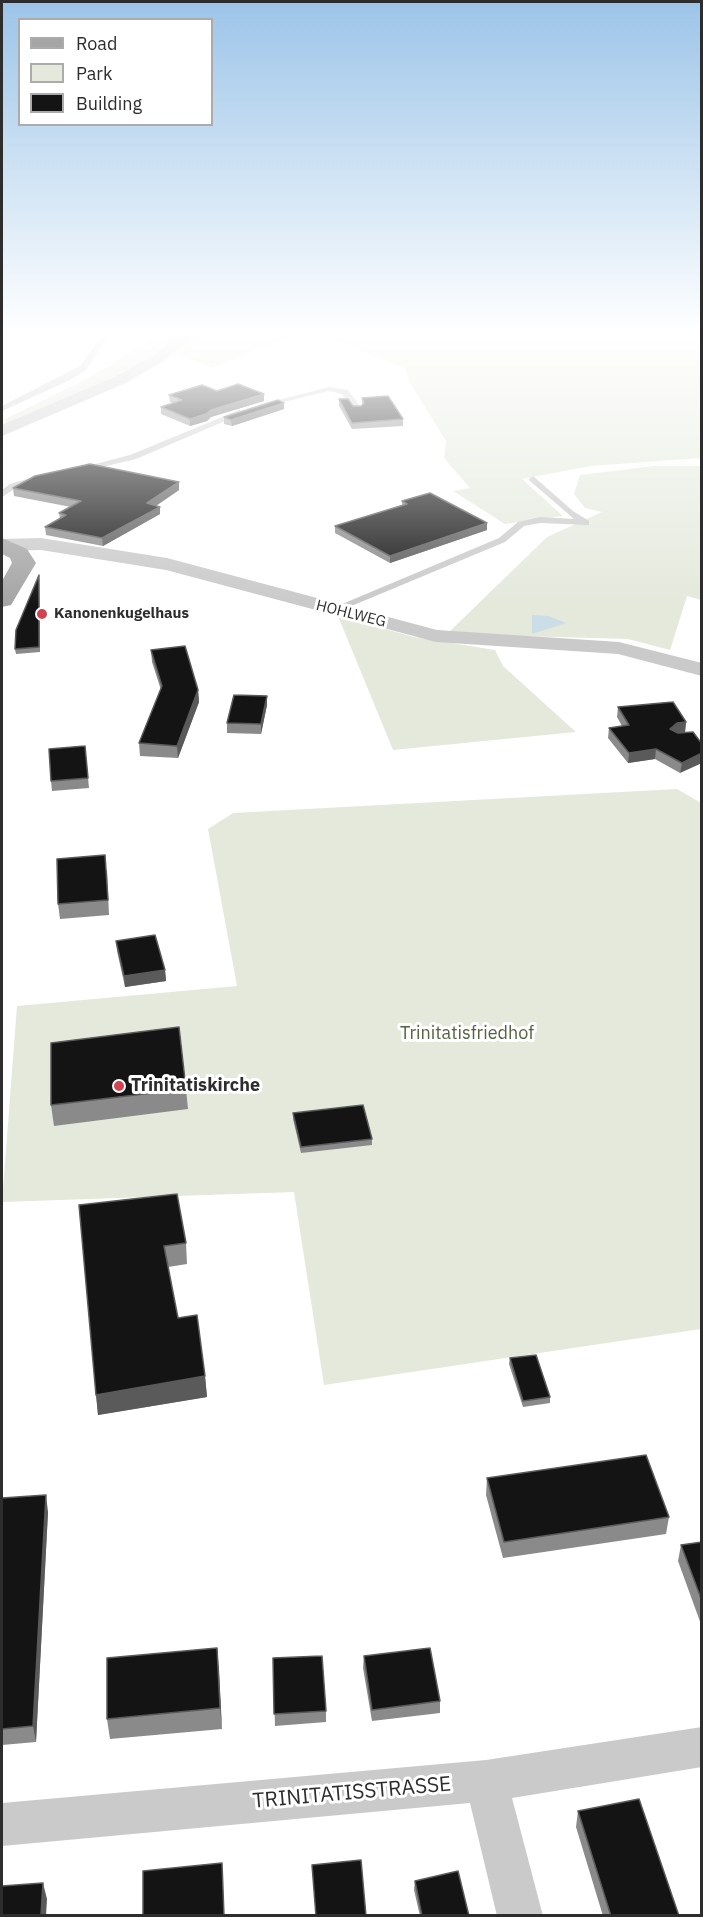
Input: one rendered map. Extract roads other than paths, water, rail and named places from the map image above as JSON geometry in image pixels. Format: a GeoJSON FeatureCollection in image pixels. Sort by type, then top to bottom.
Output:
{"type":"FeatureCollection","features":[{"type":"Feature","properties":{"kind":"main road"},"geometry":{"type":"LineString","coordinates":[[2,553],[2,545],[19,554],[24,563],[2,600]]}},
{"type":"Feature","properties":{"kind":"street"},"geometry":{"type":"LineString","coordinates":[[2,431],[17,424]]}},
{"type":"Feature","properties":{"kind":"street","name":"HOHLWEG"},"geometry":{"type":"LineString","coordinates":[[2,545],[41,544],[167,564],[436,636],[619,648],[702,670]]}},
{"type":"Feature","properties":{"kind":"street","name":"TRINITATISSTRASSE"},"geometry":{"type":"LineString","coordinates":[[2,1825],[486,1781],[702,1747]]}},
{"type":"Feature","properties":{"kind":"street"},"geometry":{"type":"LineString","coordinates":[[486,1781],[520,1916]]}},
{"type":"Feature","properties":{"kind":"lane"},"geometry":{"type":"LineString","coordinates":[[67,471],[121,461],[208,428],[212,424]]}},
{"type":"Feature","properties":{"kind":"lane"},"geometry":{"type":"LineString","coordinates":[[2,494],[13,486],[49,475]]}},
{"type":"Feature","properties":{"kind":"lane"},"geometry":{"type":"LineString","coordinates":[[333,610],[502,540],[521,524],[540,520],[586,522],[570,513],[533,479]]}},
{"type":"Feature","properties":{"kind":"water"},"geometry":{"type":"Polygon","coordinates":[[[532,615],[549,616],[566,623],[532,634],[532,615]]]}},
{"type":"Feature","properties":{"kind":"place","name":"Kanonenkugelhaus"},"geometry":{"type":"Point","coordinates":[42,614]}},
{"type":"Feature","properties":{"kind":"place","name":"Trinitatiskirche"},"geometry":{"type":"Point","coordinates":[119,1086]}},
{"type":"Feature","properties":{"kind":"park label","name":"Trinitatisfriedhof"},"geometry":{"type":"Point","coordinates":[467,1034]}}]}
